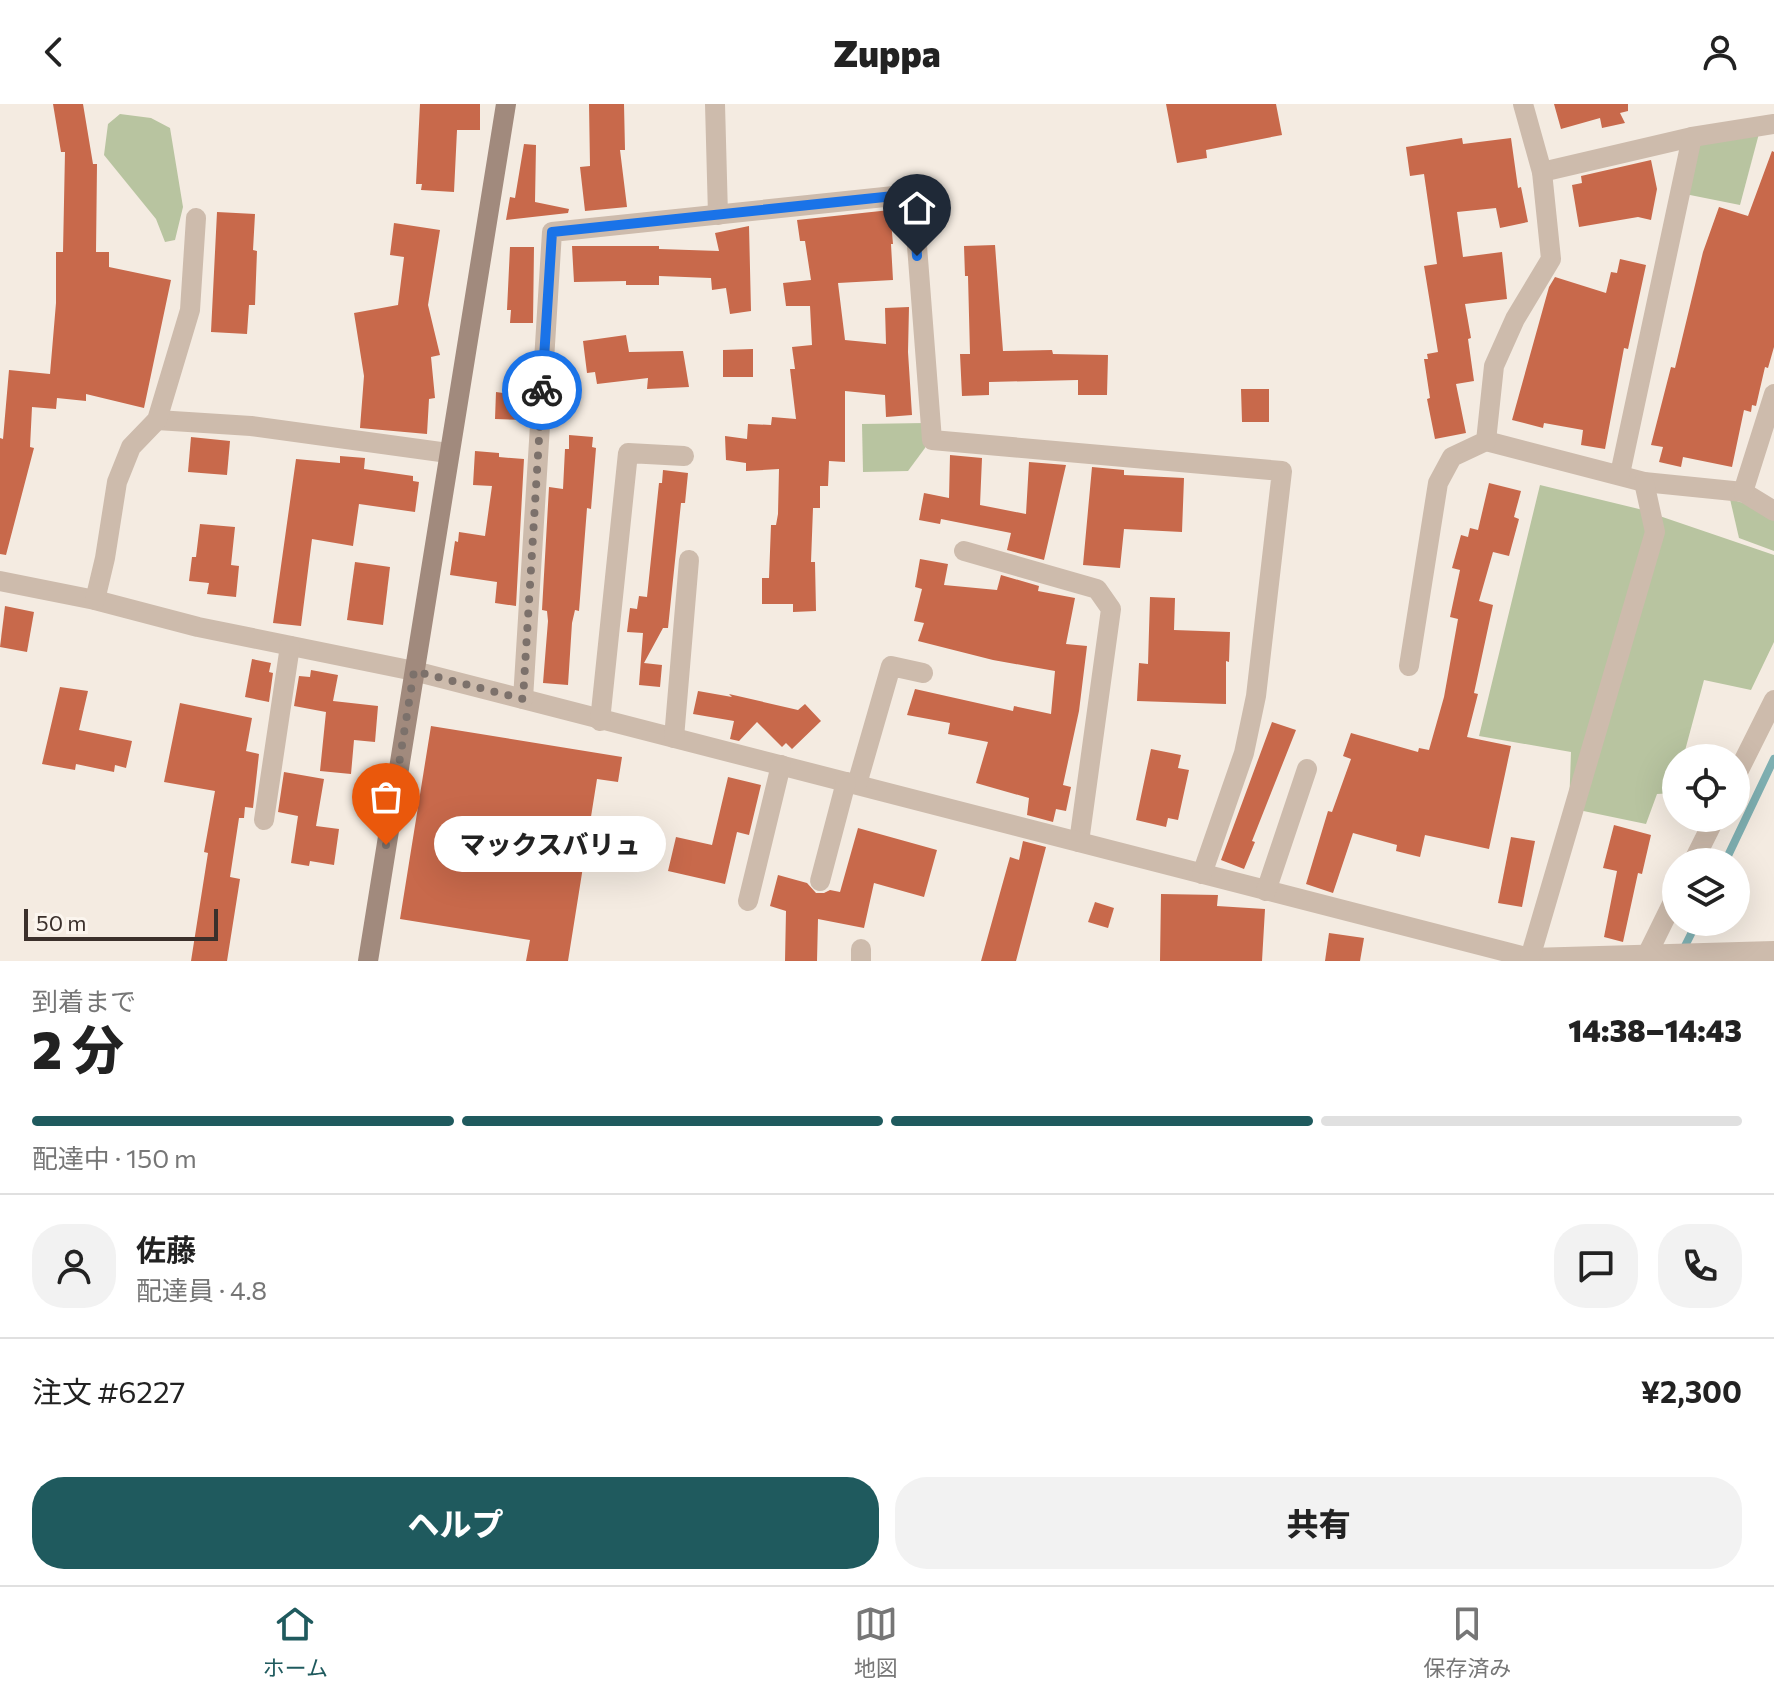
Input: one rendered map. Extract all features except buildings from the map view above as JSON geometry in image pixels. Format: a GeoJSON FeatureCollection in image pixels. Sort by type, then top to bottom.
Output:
{"type":"FeatureCollection","features":[{"type":"Feature","properties":{"kind":"street"},"geometry":{"type":"LineString","coordinates":[[368,961],[506,104]]}},
{"type":"Feature","properties":{"kind":"street"},"geometry":{"type":"LineString","coordinates":[[715,104],[718,215]]}},
{"type":"Feature","properties":{"kind":"street"},"geometry":{"type":"LineString","coordinates":[[1486,441],[1494,366],[1515,319],[1551,259],[1542,172],[1523,104]]}},
{"type":"Feature","properties":{"kind":"street"},"geometry":{"type":"LineString","coordinates":[[1542,172],[1692,137],[1774,124]]}},
{"type":"Feature","properties":{"kind":"street"},"geometry":{"type":"LineString","coordinates":[[1620,474],[1692,137]]}},
{"type":"Feature","properties":{"kind":"street"},"geometry":{"type":"LineString","coordinates":[[523,699],[552,232],[913,194],[932,440],[1282,471],[1256,696],[1244,753],[1202,874]]}},
{"type":"Feature","properties":{"kind":"street"},"geometry":{"type":"LineString","coordinates":[[95,600],[117,482],[131,447],[157,420],[190,310],[196,218]]}},
{"type":"Feature","properties":{"kind":"street"},"geometry":{"type":"LineString","coordinates":[[1743,492],[1774,394]]}},
{"type":"Feature","properties":{"kind":"street"},"geometry":{"type":"LineString","coordinates":[[157,420],[251,426],[448,453]]}},
{"type":"Feature","properties":{"kind":"street"},"geometry":{"type":"LineString","coordinates":[[1409,666],[1438,483],[1452,457],[1486,441],[1644,482],[1743,492],[1774,511]]}},
{"type":"Feature","properties":{"kind":"street"},"geometry":{"type":"LineString","coordinates":[[600,721],[628,453],[684,456]]}},
{"type":"Feature","properties":{"kind":"street"},"geometry":{"type":"LineString","coordinates":[[1530,958],[1655,532],[1644,482]]}},
{"type":"Feature","properties":{"kind":"street"},"geometry":{"type":"LineString","coordinates":[[964,551],[1097,589],[1111,609],[1079,842]]}},
{"type":"Feature","properties":{"kind":"street"},"geometry":{"type":"LineString","coordinates":[[674,738],[689,560]]}},
{"type":"Feature","properties":{"kind":"street"},"geometry":{"type":"LineString","coordinates":[[0,581],[95,600],[198,627],[414,671],[1530,958],[1560,955],[1645,958],[1774,951]]}},
{"type":"Feature","properties":{"kind":"street"},"geometry":{"type":"LineString","coordinates":[[264,820],[290,646]]}},
{"type":"Feature","properties":{"kind":"street"},"geometry":{"type":"LineString","coordinates":[[820,881],[891,666],[923,673]]}},
{"type":"Feature","properties":{"kind":"street"},"geometry":{"type":"LineString","coordinates":[[1750,748],[1774,700]]}},
{"type":"Feature","properties":{"kind":"street"},"geometry":{"type":"LineString","coordinates":[[748,901],[781,765]]}},
{"type":"Feature","properties":{"kind":"street"},"geometry":{"type":"LineString","coordinates":[[1266,891],[1307,769]]}},
{"type":"Feature","properties":{"kind":"street"},"geometry":{"type":"LineString","coordinates":[[1645,958],[1662,924]]}},
{"type":"Feature","properties":{"kind":"green space"},"geometry":{"type":"Polygon","coordinates":[[[120,114],[151,118],[170,128],[183,207],[175,240],[165,242],[156,219],[104,155],[108,124],[120,114]]]}},
{"type":"Feature","properties":{"kind":"green space"},"geometry":{"type":"Polygon","coordinates":[[[1761,126],[1740,205],[1680,193],[1692,137],[1761,126]]]}},
{"type":"Feature","properties":{"kind":"green space"},"geometry":{"type":"Polygon","coordinates":[[[925,423],[925,448],[908,471],[863,472],[862,424],[925,423]]]}},
{"type":"Feature","properties":{"kind":"green space"},"geometry":{"type":"Polygon","coordinates":[[[1540,485],[1639,509],[1774,555],[1774,642],[1751,690],[1704,680],[1687,744],[1662,744],[1662,794],[1657,794],[1646,824],[1569,808],[1571,752],[1479,736],[1540,485]]]}},
{"type":"Feature","properties":{"kind":"green space"},"geometry":{"type":"Polygon","coordinates":[[[1730,499],[1774,512],[1774,551],[1739,538],[1730,499]]]}},
{"type":"Feature","properties":{"kind":"waterway"},"geometry":{"type":"LineString","coordinates":[[1732,848],[1774,759]]}},
{"type":"Feature","properties":{"kind":"waterway"},"geometry":{"type":"LineString","coordinates":[[1683,950],[1690,936]]}},
{"type":"Feature","properties":{"kind":"way so far"},"geometry":{"type":"LineString","coordinates":[[386,845],[414,671],[523,699],[542,390]]}},
{"type":"Feature","properties":{"kind":"place","name":"マックスバリュ"},"geometry":{"type":"Point","coordinates":[386,845]}},
{"type":"Feature","properties":{"kind":"route"},"geometry":{"type":"LineString","coordinates":[[542,390],[552,232],[913,194],[917,256]]}}]}
